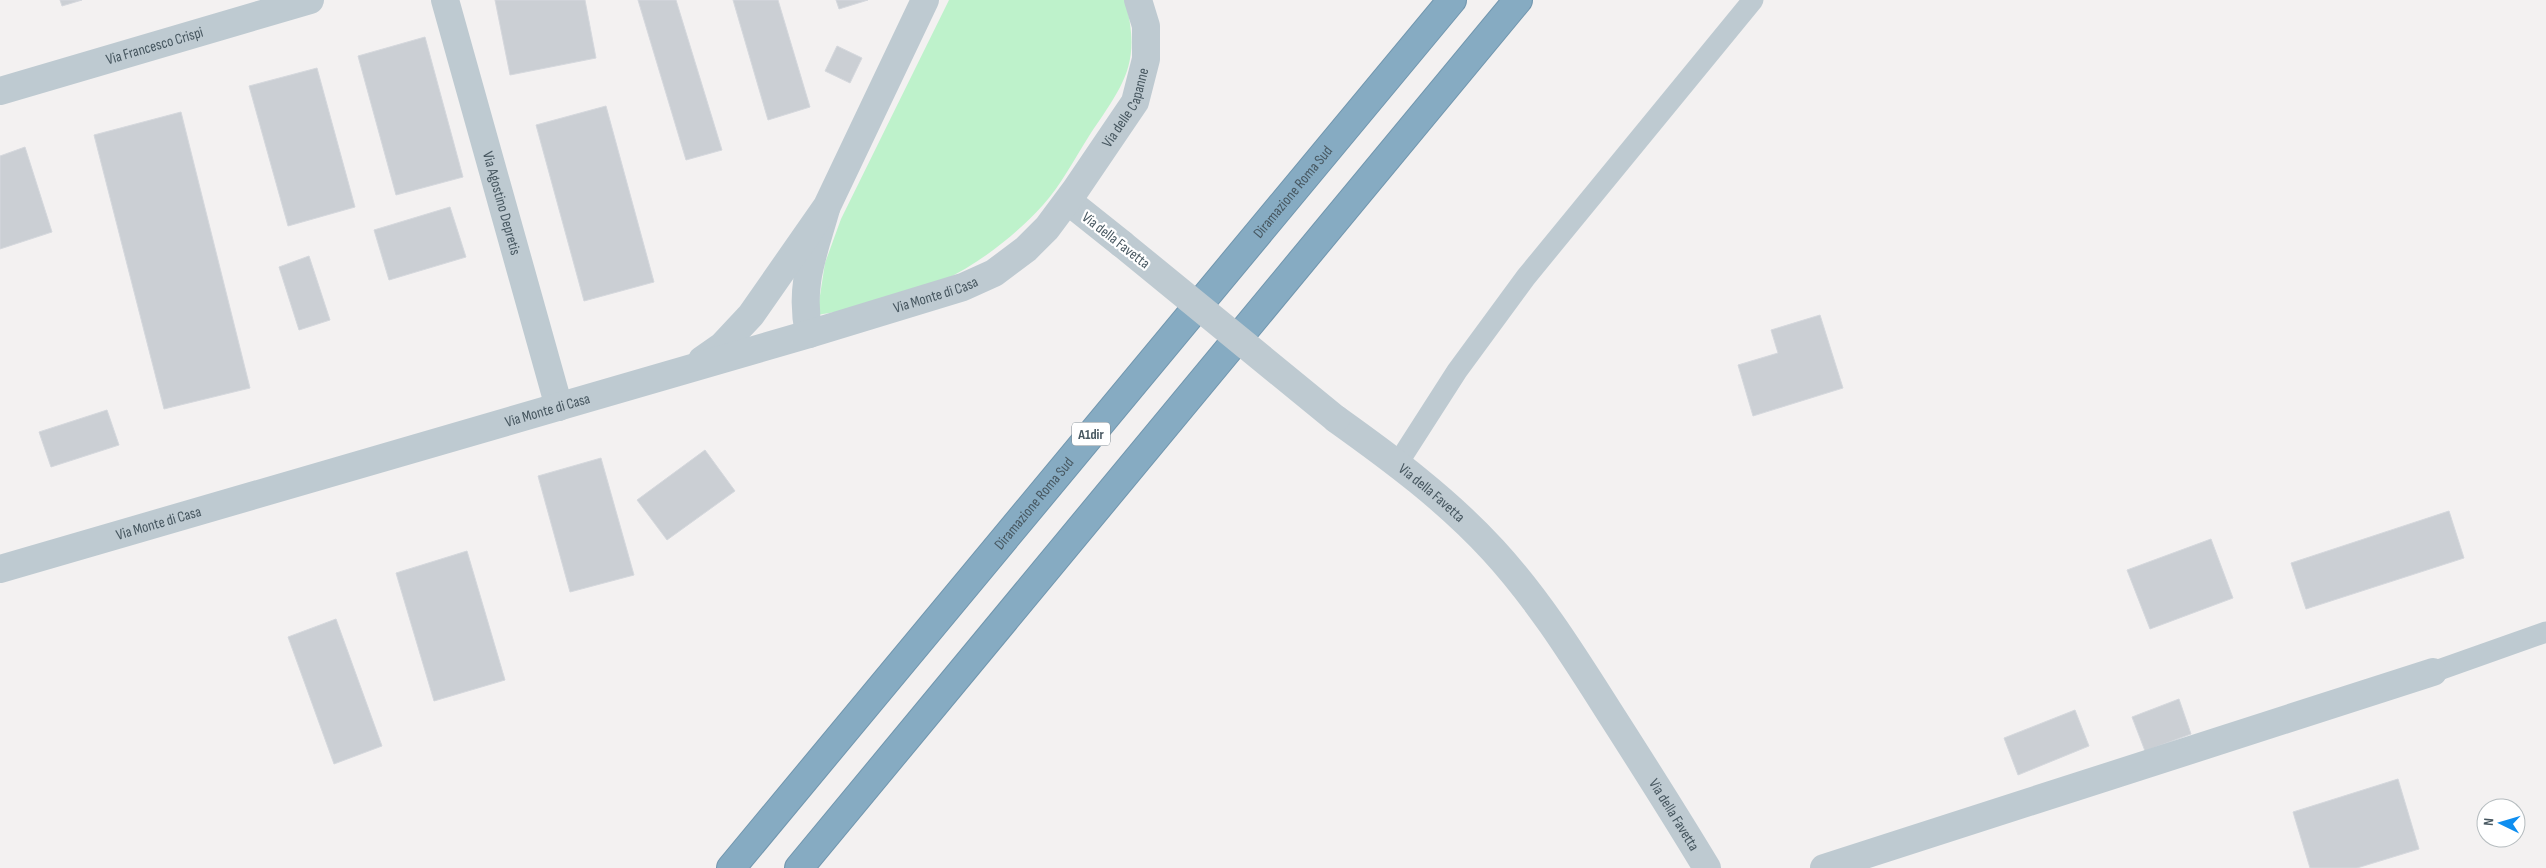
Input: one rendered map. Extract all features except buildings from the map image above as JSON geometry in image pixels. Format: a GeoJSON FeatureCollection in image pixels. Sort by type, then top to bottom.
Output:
{"type":"FeatureCollection","features":[{"type":"Feature","properties":{"kind":"highway","name":"Diramazione Roma Sud"},"geometry":{"type":"LineString","coordinates":[[731,868],[1452,0]]}},
{"type":"Feature","properties":{"kind":"highway"},"geometry":{"type":"LineString","coordinates":[[798,868],[1518,0]]}},
{"type":"Feature","properties":{"kind":"street","name":"Via Francesco Crispi"},"geometry":{"type":"LineString","coordinates":[[0,91],[310,0]]}},
{"type":"Feature","properties":{"kind":"street","name":"Via Agostino Depretis"},"geometry":{"type":"LineString","coordinates":[[445,0],[560,408]]}},
{"type":"Feature","properties":{"kind":"street"},"geometry":{"type":"LineString","coordinates":[[809,334],[804,308],[806,280],[828,206],[925,0]]}},
{"type":"Feature","properties":{"kind":"street","name":"Via delle Capanne"},"geometry":{"type":"LineString","coordinates":[[1068,202],[1124,120],[1139,91],[1145,70],[1147,48],[1144,16],[1138,0]]}},
{"type":"Feature","properties":{"kind":"street","name":"Via Monte di Casa"},"geometry":{"type":"LineString","coordinates":[[0,569],[560,408],[963,287],[994,273],[1032,244],[1068,202]]}},
{"type":"Feature","properties":{"kind":"street","name":"Via della Favetta"},"geometry":{"type":"LineString","coordinates":[[1068,202],[1336,419],[1398,463],[1463,519],[1494,551],[1534,599],[1583,670],[1707,868]]}},
{"type":"Feature","properties":{"kind":"street"},"geometry":{"type":"LineString","coordinates":[[681,371],[712,353],[742,326],[766,296],[828,206]]}},
{"type":"Feature","properties":{"kind":"street"},"geometry":{"type":"LineString","coordinates":[[1824,868],[2433,672]]}},
{"type":"Feature","properties":{"kind":"lane"},"geometry":{"type":"LineString","coordinates":[[1398,463],[1457,371],[1526,277],[1753,0]]}},
{"type":"Feature","properties":{"kind":"lane"},"geometry":{"type":"LineString","coordinates":[[2433,672],[2546,632]]}},
{"type":"Feature","properties":{"kind":"green space"},"geometry":{"type":"Polygon","coordinates":[[[949,0],[1125,0],[1130,22],[1131,41],[1126,73],[1112,102],[1050,197],[1010,237],[974,264],[913,294],[882,303],[817,315],[825,263],[841,219],[949,0]]]}}]}
